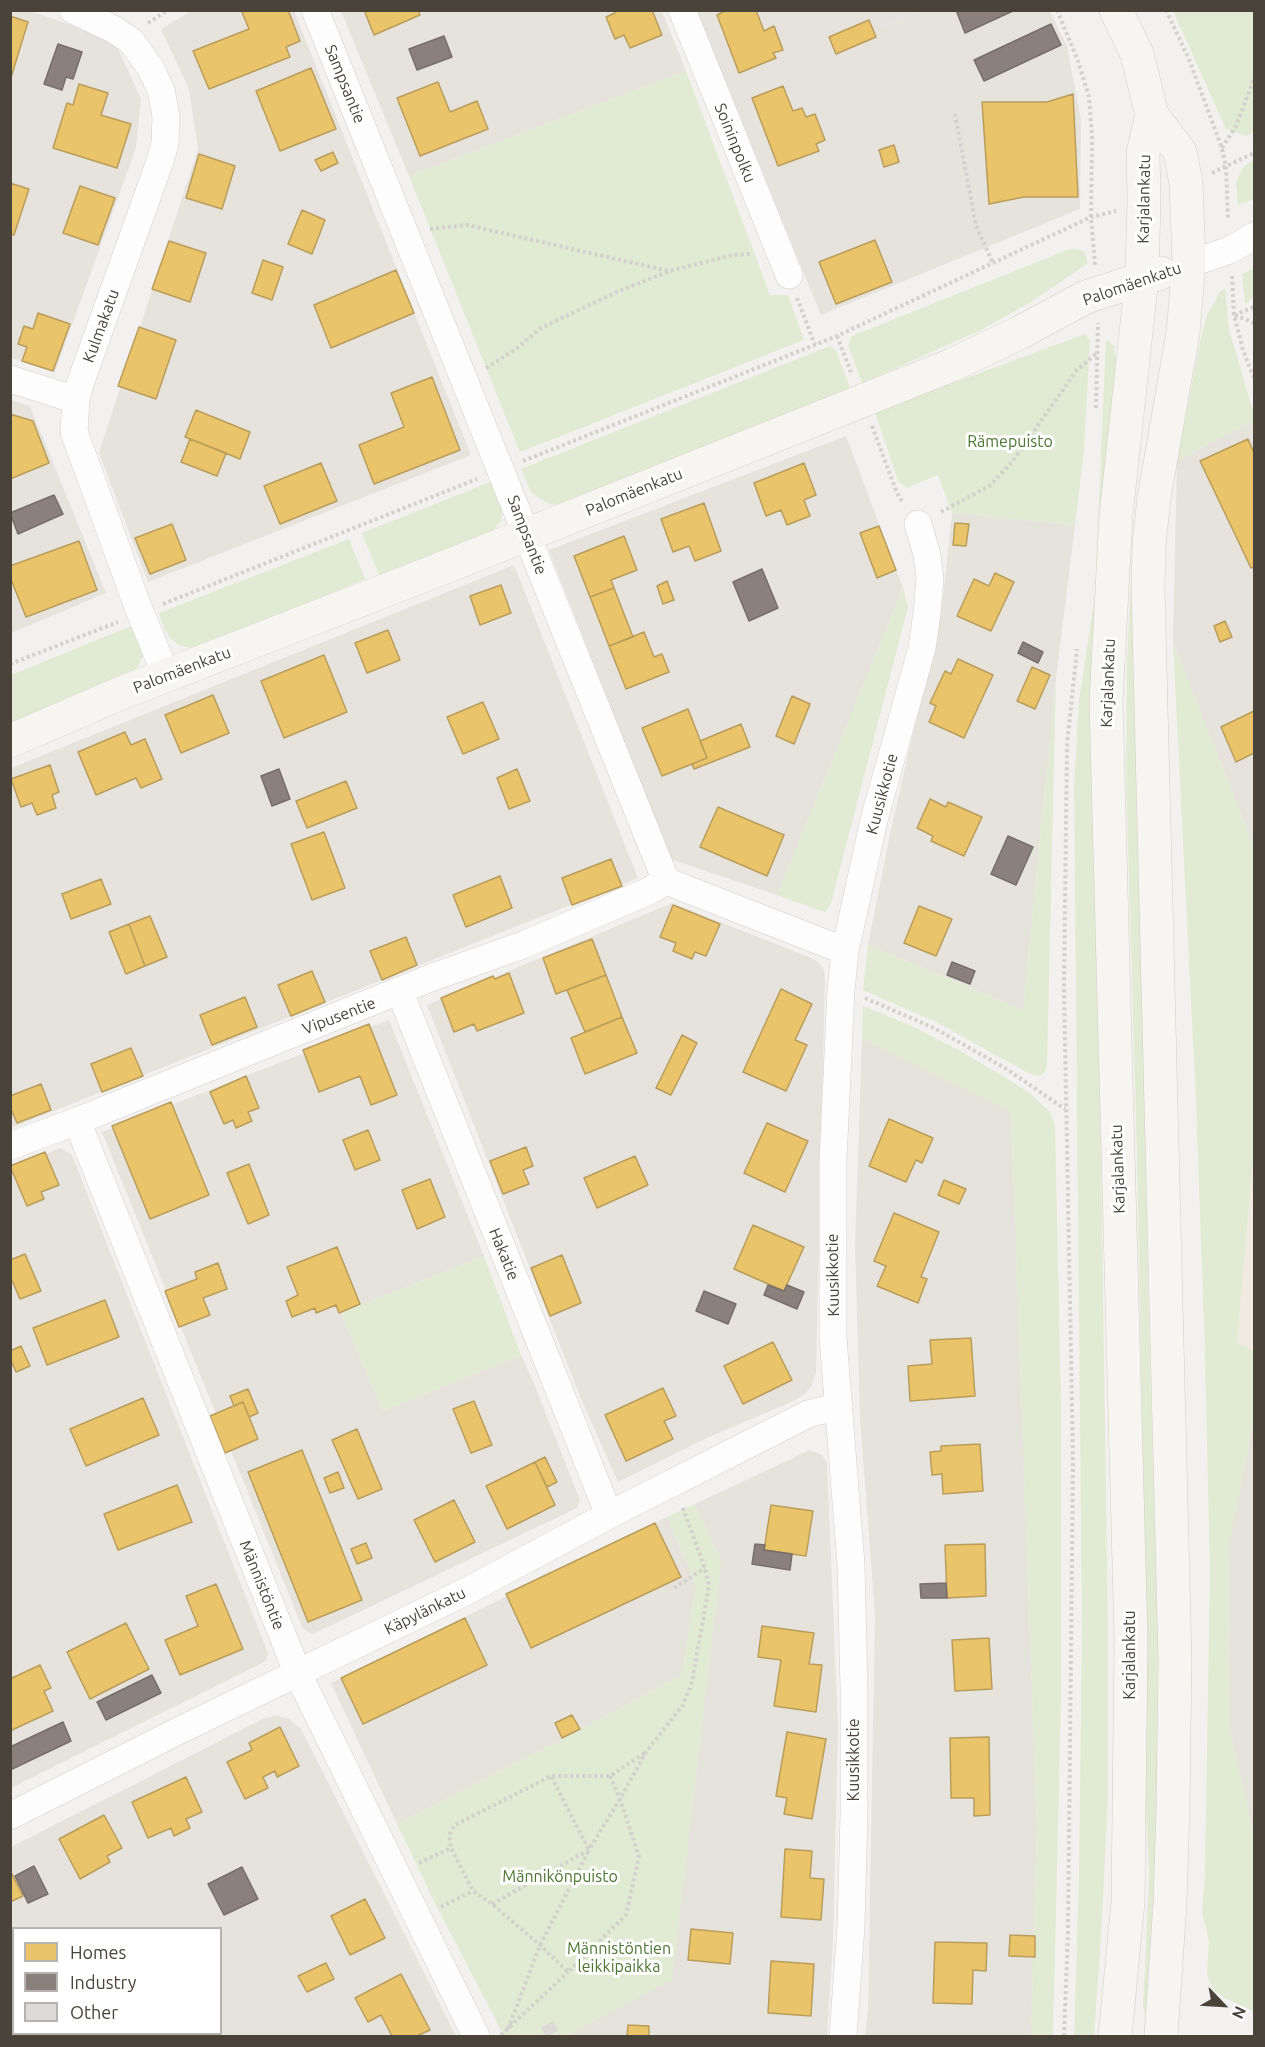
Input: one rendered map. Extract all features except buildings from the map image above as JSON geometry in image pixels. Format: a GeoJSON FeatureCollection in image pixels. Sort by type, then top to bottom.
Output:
{"type":"FeatureCollection","features":[{"type":"Feature","properties":{"kind":"main road"},"geometry":{"type":"LineString","coordinates":[[1116,10],[1137,54],[1152,115]]}},
{"type":"Feature","properties":{"kind":"main road","name":"Karjalankatu"},"geometry":{"type":"LineString","coordinates":[[1152,115],[1180,152],[1186,183],[1189,264],[1183,333],[1154,498],[1149,545],[1148,588],[1175,1661],[1170,1903],[1161,2037]]}},
{"type":"Feature","properties":{"kind":"main road","name":"Karjalankatu"},"geometry":{"type":"LineString","coordinates":[[1115,2037],[1128,1902],[1131,1639],[1106,702],[1116,515],[1142,278],[1143,153],[1152,115]]}},
{"type":"Feature","properties":{"kind":"main road","name":"Palomäenkatu"},"geometry":{"type":"LineString","coordinates":[[10,741],[166,675],[243,647],[952,365],[1086,297],[1189,264]]}},
{"type":"Feature","properties":{"kind":"street","name":"Kulmakatu"},"geometry":{"type":"LineString","coordinates":[[73,10],[113,29],[131,41],[150,67],[161,90],[166,116],[165,144],[159,164],[76,400],[74,432],[138,608],[166,675]]}},
{"type":"Feature","properties":{"kind":"street","name":"Sampsantie"},"geometry":{"type":"LineString","coordinates":[[315,10],[666,881]]}},
{"type":"Feature","properties":{"kind":"street","name":"Soininpolku"},"geometry":{"type":"LineString","coordinates":[[682,10],[784,264]]}},
{"type":"Feature","properties":{"kind":"street","name":"Palomäenkatu"},"geometry":{"type":"LineString","coordinates":[[1189,264],[1230,250],[1254,236]]}},
{"type":"Feature","properties":{"kind":"street"},"geometry":{"type":"LineString","coordinates":[[10,379],[76,400]]}},
{"type":"Feature","properties":{"kind":"street","name":"Kuusikkotie"},"geometry":{"type":"LineString","coordinates":[[843,2037],[851,1926],[854,1649],[852,1586],[833,1338],[833,1160],[841,990],[845,951],[874,820],[921,648],[927,613],[930,578],[927,555],[918,524]]}},
{"type":"Feature","properties":{"kind":"street"},"geometry":{"type":"LineString","coordinates":[[666,881],[845,951]]}},
{"type":"Feature","properties":{"kind":"street","name":"Vipusentie"},"geometry":{"type":"LineString","coordinates":[[10,1146],[434,977],[523,945],[649,891],[666,881]]}},
{"type":"Feature","properties":{"kind":"street","name":"Hakatie"},"geometry":{"type":"LineString","coordinates":[[399,992],[609,1515]]}},
{"type":"Feature","properties":{"kind":"street","name":"Männistöntie"},"geometry":{"type":"LineString","coordinates":[[77,1121],[298,1674],[476,2037]]}},
{"type":"Feature","properties":{"kind":"street","name":"Käpylänkatu"},"geometry":{"type":"LineString","coordinates":[[10,1816],[178,1731],[467,1591],[609,1515],[674,1484],[807,1414],[839,1406]]}},
{"type":"Feature","properties":{"kind":"path"},"geometry":{"type":"LineString","coordinates":[[1057,10],[1089,97],[1092,136],[1091,218],[1095,260]]}},
{"type":"Feature","properties":{"kind":"path"},"geometry":{"type":"LineString","coordinates":[[1166,10],[1188,57],[1222,148],[1226,167],[1227,208]]}},
{"type":"Feature","properties":{"kind":"path"},"geometry":{"type":"LineString","coordinates":[[1222,148],[1236,126],[1254,80]]}},
{"type":"Feature","properties":{"kind":"path"},"geometry":{"type":"LineString","coordinates":[[955,114],[976,226],[993,264]]}},
{"type":"Feature","properties":{"kind":"path"},"geometry":{"type":"LineString","coordinates":[[1209,174],[1254,153]]}},
{"type":"Feature","properties":{"kind":"path"},"geometry":{"type":"LineString","coordinates":[[518,463],[837,336],[1091,218],[1122,209]]}},
{"type":"Feature","properties":{"kind":"path"},"geometry":{"type":"LineString","coordinates":[[405,232],[467,225],[670,271]]}},
{"type":"Feature","properties":{"kind":"path"},"geometry":{"type":"LineString","coordinates":[[465,381],[516,349],[541,328],[619,291],[670,271],[732,255],[784,264],[815,345]]}},
{"type":"Feature","properties":{"kind":"path"},"geometry":{"type":"LineString","coordinates":[[1232,279],[1234,315],[1242,350],[1254,378]]}},
{"type":"Feature","properties":{"kind":"path"},"geometry":{"type":"LineString","coordinates":[[1234,315],[1254,307]]}},
{"type":"Feature","properties":{"kind":"path"},"geometry":{"type":"LineString","coordinates":[[1234,315],[1254,322]]}},
{"type":"Feature","properties":{"kind":"path"},"geometry":{"type":"LineString","coordinates":[[1096,411],[1099,330]]}},
{"type":"Feature","properties":{"kind":"path"},"geometry":{"type":"LineString","coordinates":[[837,336],[853,377]]}},
{"type":"Feature","properties":{"kind":"path"},"geometry":{"type":"LineString","coordinates":[[871,424],[897,493],[918,524],[989,486],[1013,461],[1076,371],[1098,353]]}},
{"type":"Feature","properties":{"kind":"path"},"geometry":{"type":"LineString","coordinates":[[153,608],[483,476]]}},
{"type":"Feature","properties":{"kind":"path"},"geometry":{"type":"LineString","coordinates":[[10,664],[121,621]]}},
{"type":"Feature","properties":{"kind":"path"},"geometry":{"type":"LineString","coordinates":[[1064,2037],[1068,1933],[1073,1461],[1064,987],[1067,745],[1078,642]]}},
{"type":"Feature","properties":{"kind":"path"},"geometry":{"type":"LineString","coordinates":[[841,990],[934,1028],[1005,1068],[1066,1110]]}},
{"type":"Feature","properties":{"kind":"path"},"geometry":{"type":"LineString","coordinates":[[508,2029],[540,1945],[589,1850],[646,1752],[682,1705],[692,1682],[709,1586],[705,1568],[674,1484]]}},
{"type":"Feature","properties":{"kind":"path"},"geometry":{"type":"LineString","coordinates":[[674,1588],[705,1568]]}},
{"type":"Feature","properties":{"kind":"path"},"geometry":{"type":"LineString","coordinates":[[568,1972],[540,1945],[473,1891],[451,1848],[449,1835],[455,1824],[551,1776],[610,1776],[646,1752]]}},
{"type":"Feature","properties":{"kind":"path"},"geometry":{"type":"LineString","coordinates":[[551,1776],[589,1850]]}},
{"type":"Feature","properties":{"kind":"path"},"geometry":{"type":"LineString","coordinates":[[499,2037],[626,1915],[639,1857],[610,1776]]}},
{"type":"Feature","properties":{"kind":"path"},"geometry":{"type":"LineString","coordinates":[[396,1874],[451,1848]]}},
{"type":"Feature","properties":{"kind":"path"},"geometry":{"type":"LineString","coordinates":[[492,1905],[589,1850]]}},
{"type":"Feature","properties":{"kind":"path"},"geometry":{"type":"LineString","coordinates":[[419,1918],[473,1891]]}},
{"type":"Feature","properties":{"kind":"shaded area"},"geometry":{"type":"Polygon","coordinates":[[[27,10],[114,40],[141,99],[136,148],[55,372],[11,358],[10,11],[27,10]]]}},
{"type":"Feature","properties":{"kind":"shaded area"},"geometry":{"type":"Polygon","coordinates":[[[191,11],[294,11],[471,455],[148,582],[99,453],[198,149],[189,89],[161,29],[191,11]]]}},
{"type":"Feature","properties":{"kind":"shaded area"},"geometry":{"type":"Polygon","coordinates":[[[341,11],[662,11],[686,71],[409,176],[341,11]]]}},
{"type":"Feature","properties":{"kind":"shaded area"},"geometry":{"type":"Polygon","coordinates":[[[697,11],[876,11],[882,27],[923,11],[1050,11],[1067,46],[1081,120],[1080,209],[821,315],[697,11]]]}},
{"type":"Feature","properties":{"kind":"shaded area"},"geometry":{"type":"Polygon","coordinates":[[[876,11],[923,11],[882,27],[876,11]]]}},
{"type":"Feature","properties":{"kind":"shaded area"},"geometry":{"type":"Polygon","coordinates":[[[11,400],[30,406],[106,593],[11,633],[11,400]]]}},
{"type":"Feature","properties":{"kind":"shaded area"},"geometry":{"type":"Polygon","coordinates":[[[1254,421],[1254,847],[1173,642],[1177,461],[1254,421]]]}},
{"type":"Feature","properties":{"kind":"shaded area"},"geometry":{"type":"Polygon","coordinates":[[[846,436],[903,588],[777,895],[670,859],[549,550],[846,436]]]}},
{"type":"Feature","properties":{"kind":"shaded area"},"geometry":{"type":"Polygon","coordinates":[[[952,513],[1075,525],[1056,678],[1023,1010],[868,945],[890,834],[942,606],[952,513]]]}},
{"type":"Feature","properties":{"kind":"shaded area"},"geometry":{"type":"Polygon","coordinates":[[[514,565],[638,878],[11,1128],[11,768],[514,565]]]}},
{"type":"Feature","properties":{"kind":"shaded area"},"geometry":{"type":"Polygon","coordinates":[[[672,903],[809,957],[823,968],[825,976],[816,1373],[812,1385],[796,1400],[709,1437],[618,1482],[581,1399],[427,1005],[672,903]]]}},
{"type":"Feature","properties":{"kind":"shaded area"},"geometry":{"type":"Polygon","coordinates":[[[389,1020],[484,1256],[341,1313],[383,1411],[521,1355],[580,1500],[577,1508],[313,1634],[303,1629],[102,1132],[389,1020]]]}},
{"type":"Feature","properties":{"kind":"shaded area"},"geometry":{"type":"Polygon","coordinates":[[[862,1038],[1011,1111],[1037,1828],[1031,2036],[865,2036],[868,2011],[875,1615],[860,1418],[855,1245],[862,1038]]]}},
{"type":"Feature","properties":{"kind":"shaded area"},"geometry":{"type":"Polygon","coordinates":[[[60,1148],[72,1155],[268,1653],[266,1661],[11,1788],[11,1168],[60,1148]]]}},
{"type":"Feature","properties":{"kind":"shaded area"},"geometry":{"type":"Polygon","coordinates":[[[1254,1148],[1254,1351],[1237,1343],[1254,1148]]]}},
{"type":"Feature","properties":{"kind":"shaded area"},"geometry":{"type":"Polygon","coordinates":[[[1254,1418],[1254,1836],[1229,1726],[1228,1547],[1254,1418]]]}},
{"type":"Feature","properties":{"kind":"shaded area"},"geometry":{"type":"Polygon","coordinates":[[[810,1450],[822,1455],[827,1463],[838,1727],[833,1940],[827,2036],[566,2036],[672,1979],[721,1561],[695,1504],[810,1450]]]}},
{"type":"Feature","properties":{"kind":"shaded area"},"geometry":{"type":"Polygon","coordinates":[[[667,1517],[696,1585],[682,1675],[397,1824],[331,1683],[667,1517]]]}},
{"type":"Feature","properties":{"kind":"shaded area"},"geometry":{"type":"Polygon","coordinates":[[[276,1715],[289,1719],[301,1729],[456,2036],[19,2036],[222,2035],[222,1927],[12,1927],[12,2022],[11,1847],[263,1719],[276,1715]]]}},
{"type":"Feature","properties":{"kind":"green space"},"geometry":{"type":"Polygon","coordinates":[[[1173,11],[1254,11],[1254,131],[1247,136],[1226,129],[1173,11]]]}},
{"type":"Feature","properties":{"kind":"green space"},"geometry":{"type":"Polygon","coordinates":[[[686,71],[770,295],[788,295],[804,340],[520,452],[409,176],[686,71]]]}},
{"type":"Feature","properties":{"kind":"green space"},"geometry":{"type":"Polygon","coordinates":[[[1254,160],[1254,199],[1238,205],[1236,183],[1243,167],[1254,160]]]}},
{"type":"Feature","properties":{"kind":"green space"},"geometry":{"type":"Polygon","coordinates":[[[1070,249],[1084,251],[1088,263],[1031,302],[979,331],[862,383],[848,345],[852,336],[1070,249]]]}},
{"type":"Feature","properties":{"kind":"green space"},"geometry":{"type":"Polygon","coordinates":[[[1254,268],[1254,297],[1245,304],[1242,274],[1254,268]]]}},
{"type":"Feature","properties":{"kind":"green space"},"geometry":{"type":"Polygon","coordinates":[[[1225,288],[1229,330],[1254,414],[1254,421],[1177,461],[1207,315],[1220,292],[1225,288]]]}},
{"type":"Feature","properties":{"kind":"green space","name":"Rämepuisto"},"geometry":{"type":"Polygon","coordinates":[[[1085,334],[1090,340],[1084,451],[1075,525],[952,513],[938,475],[907,488],[898,481],[875,412],[1085,334]]]}},
{"type":"Feature","properties":{"kind":"green space"},"geometry":{"type":"Polygon","coordinates":[[[1106,339],[1114,346],[1116,362],[1092,680],[1091,750],[1100,1101],[1108,1629],[1108,1798],[1094,2036],[1074,2036],[1079,1875],[1082,1628],[1074,787],[1079,700],[1095,596],[1106,339]]]}},
{"type":"Feature","properties":{"kind":"green space"},"geometry":{"type":"Polygon","coordinates":[[[830,346],[836,350],[849,389],[567,503],[553,505],[531,492],[521,469],[830,346]]]}},
{"type":"Feature","properties":{"kind":"green space"},"geometry":{"type":"Polygon","coordinates":[[[493,481],[503,507],[501,521],[491,533],[379,575],[362,533],[493,481]]]}},
{"type":"Feature","properties":{"kind":"green space"},"geometry":{"type":"Polygon","coordinates":[[[349,539],[365,579],[205,645],[190,648],[179,645],[164,629],[159,613],[349,539]]]}},
{"type":"Feature","properties":{"kind":"green space"},"geometry":{"type":"Polygon","coordinates":[[[1131,581],[1135,581],[1149,1324],[1158,1638],[1157,1875],[1146,2017],[1143,2007],[1149,1875],[1146,1812],[1146,1639],[1137,1154],[1126,776],[1127,660],[1131,581]]]}},
{"type":"Feature","properties":{"kind":"green space"},"geometry":{"type":"Polygon","coordinates":[[[903,588],[908,607],[831,903],[825,912],[777,895],[903,588]]]}},
{"type":"Feature","properties":{"kind":"green space"},"geometry":{"type":"Polygon","coordinates":[[[134,625],[143,656],[137,668],[123,680],[11,724],[11,675],[134,625]]]}},
{"type":"Feature","properties":{"kind":"green space"},"geometry":{"type":"Polygon","coordinates":[[[1173,642],[1254,847],[1254,1148],[1237,1343],[1254,1351],[1254,1418],[1228,1547],[1229,1726],[1254,1836],[1254,2012],[1213,1990],[1207,1974],[1209,1940],[1202,1913],[1205,1873],[1210,1571],[1196,1100],[1173,642]]]}},
{"type":"Feature","properties":{"kind":"green space"},"geometry":{"type":"Polygon","coordinates":[[[1056,678],[1047,1064],[1045,1072],[1040,1076],[1028,1073],[938,1023],[863,990],[868,945],[1023,1010],[1056,678]]]}},
{"type":"Feature","properties":{"kind":"green space"},"geometry":{"type":"Polygon","coordinates":[[[863,1006],[914,1027],[1011,1081],[1028,1092],[1049,1111],[1055,1125],[1061,1405],[1061,1699],[1053,2036],[1031,2036],[1037,1828],[1011,1112],[862,1038],[863,1006]]]}},
{"type":"Feature","properties":{"kind":"green space"},"geometry":{"type":"Polygon","coordinates":[[[484,1256],[521,1355],[383,1411],[341,1313],[484,1256]]]}},
{"type":"Feature","properties":{"kind":"green space","name":"Männikönpuisto"},"geometry":{"type":"Polygon","coordinates":[[[695,1504],[721,1561],[672,1980],[566,2036],[504,2036],[397,1824],[682,1675],[696,1585],[667,1517],[695,1504]]]}},
{"type":"Feature","properties":{"kind":"park label","name":"Männistöntien leikkipaikka"},"geometry":{"type":"Point","coordinates":[619,1958]}}]}
